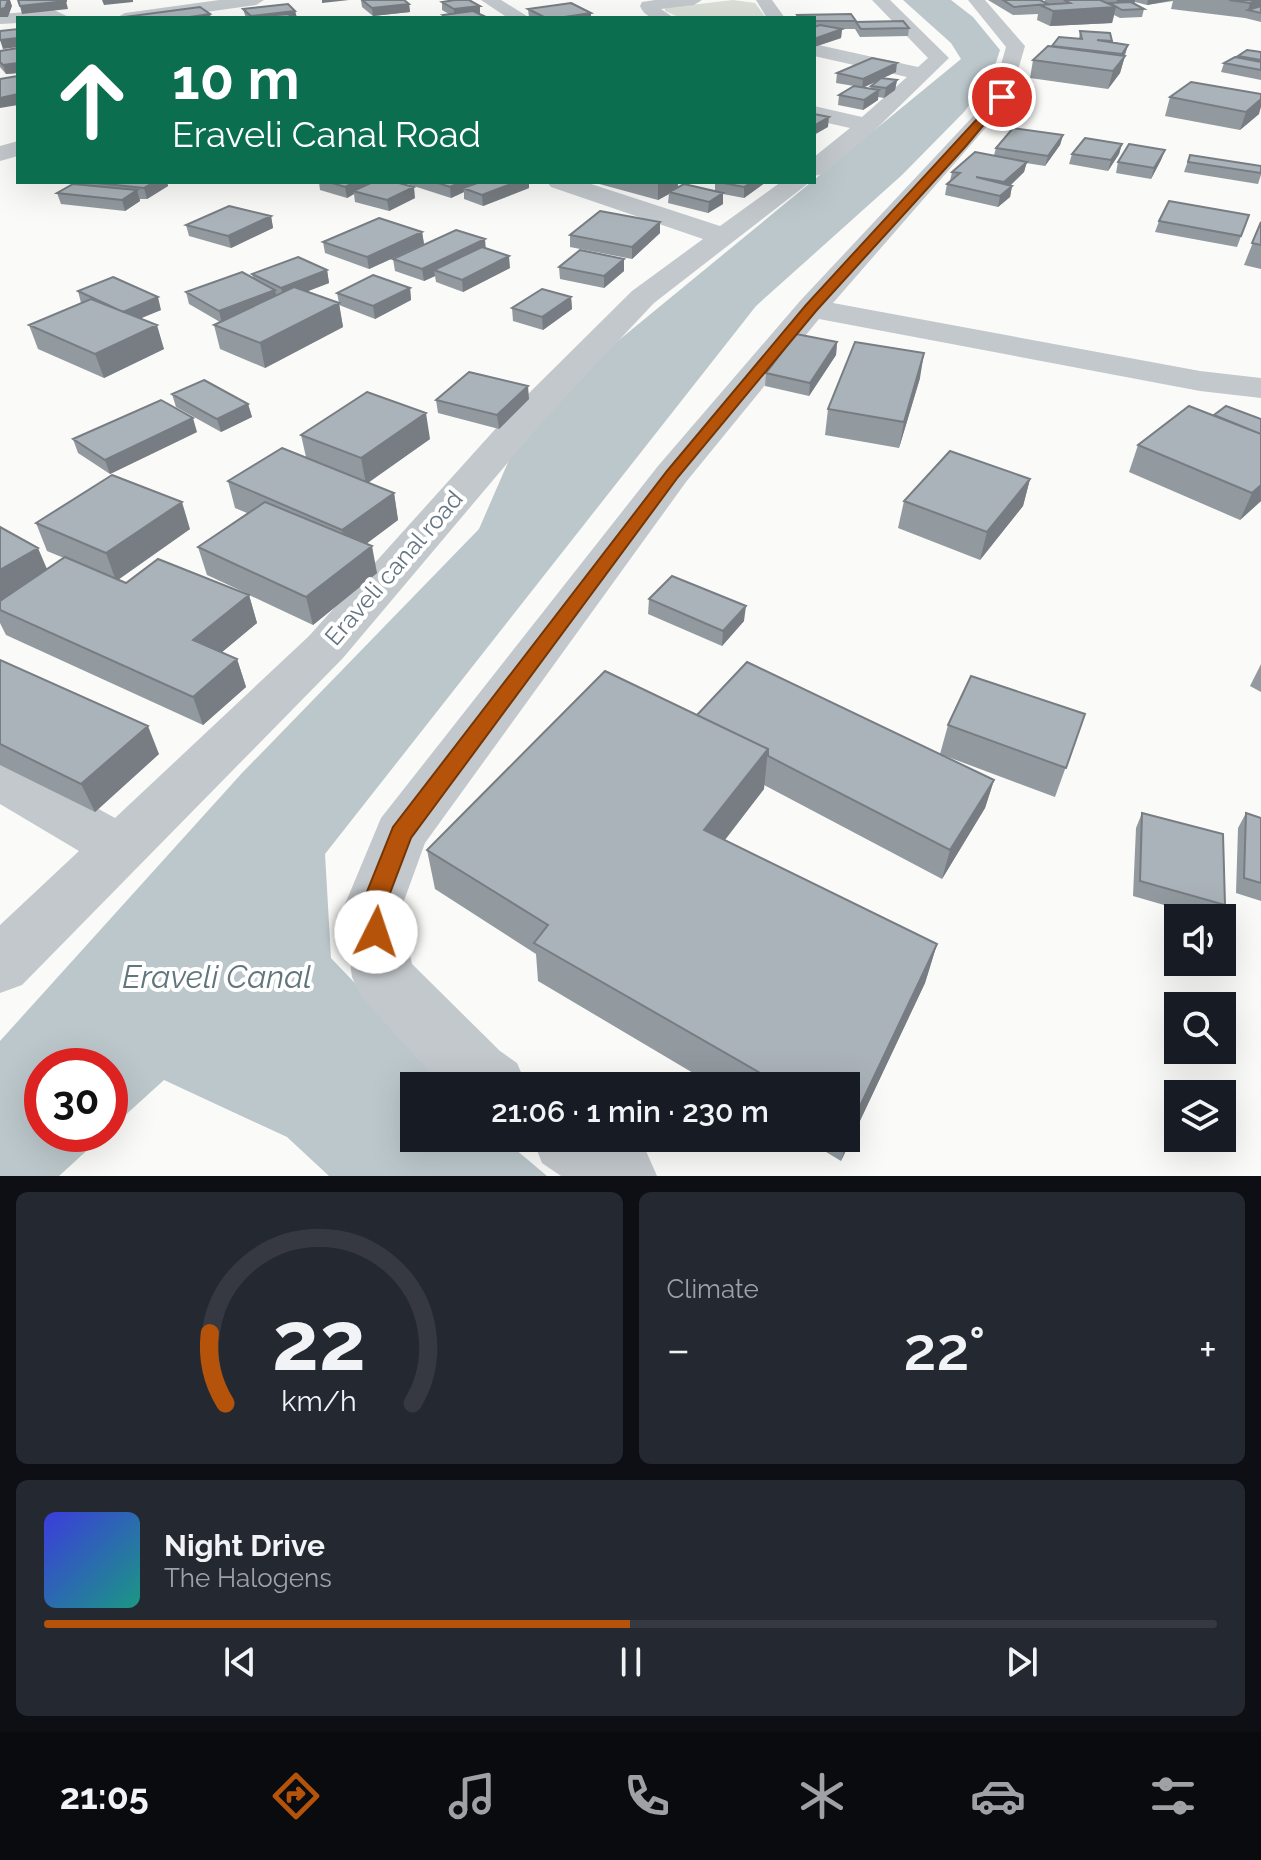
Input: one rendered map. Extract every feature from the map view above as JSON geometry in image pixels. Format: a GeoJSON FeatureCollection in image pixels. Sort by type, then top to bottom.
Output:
{"type":"FeatureCollection","features":[{"type":"Feature","properties":{"kind":"street"},"geometry":{"type":"LineString","coordinates":[[144,16],[218,8],[256,0]]}},
{"type":"Feature","properties":{"kind":"street"},"geometry":{"type":"LineString","coordinates":[[489,0],[517,16]]}},
{"type":"Feature","properties":{"kind":"street"},"geometry":{"type":"LineString","coordinates":[[661,16],[650,11],[648,6],[694,0]]}},
{"type":"Feature","properties":{"kind":"street"},"geometry":{"type":"LineString","coordinates":[[816,167],[939,58],[880,0]]}},
{"type":"Feature","properties":{"kind":"street"},"geometry":{"type":"LineString","coordinates":[[474,1072],[383,977],[372,909],[401,834],[672,474],[811,308],[1002,97],[1016,46],[976,0]]}},
{"type":"Feature","properties":{"kind":"street"},"geometry":{"type":"LineString","coordinates":[[816,50],[924,74]]}},
{"type":"Feature","properties":{"kind":"street"},"geometry":{"type":"LineString","coordinates":[[816,113],[867,125]]}},
{"type":"Feature","properties":{"kind":"street"},"geometry":{"type":"LineString","coordinates":[[566,184],[725,237]]}},
{"type":"Feature","properties":{"kind":"street","name":"Eraveli canal road"},"geometry":{"type":"LineString","coordinates":[[0,965],[326,647],[529,414],[643,297],[794,184]]}},
{"type":"Feature","properties":{"kind":"street"},"geometry":{"type":"LineString","coordinates":[[811,308],[1200,381],[1261,388]]}},
{"type":"Feature","properties":{"kind":"street"},"geometry":{"type":"LineString","coordinates":[[0,779],[121,848]]}},
{"type":"Feature","properties":{"kind":"street"},"geometry":{"type":"LineString","coordinates":[[587,1152],[621,1176]]}},
{"type":"Feature","properties":{"kind":"shaded area"},"geometry":{"type":"Polygon","coordinates":[[[733,0],[755,3],[765,16],[676,16],[665,11],[665,8],[733,0]]]}},
{"type":"Feature","properties":{"kind":"water","name":"Eraveli Canal"},"geometry":{"type":"Polygon","coordinates":[[[903,0],[951,0],[973,17],[1000,50],[992,75],[964,112],[902,175],[756,306],[325,854],[331,958],[440,1072],[400,1072],[400,1152],[519,1152],[547,1176],[329,1176],[287,1137],[164,1080],[128,1113],[128,1048],[24,1048],[24,1152],[85,1152],[59,1176],[0,1176],[0,1041],[242,773],[479,529],[529,414],[809,184],[816,184],[816,178],[961,59],[951,43],[903,0]]]}},
{"type":"Feature","properties":{"kind":"building"},"geometry":{"type":"Polygon","coordinates":[[[0,0],[8,0],[5,8],[0,9],[0,0]]]}},
{"type":"Feature","properties":{"kind":"building"},"geometry":{"type":"Polygon","coordinates":[[[18,0],[66,0],[66,1],[20,6],[18,0]]]}},
{"type":"Feature","properties":{"kind":"building"},"geometry":{"type":"Polygon","coordinates":[[[362,0],[404,0],[409,4],[372,8],[362,0]]]}},
{"type":"Feature","properties":{"kind":"building"},"geometry":{"type":"Polygon","coordinates":[[[469,0],[480,6],[454,9],[442,2],[469,0]]]}},
{"type":"Feature","properties":{"kind":"building"},"geometry":{"type":"Polygon","coordinates":[[[1003,0],[1040,0],[1048,4],[1014,7],[1003,0]]]}},
{"type":"Feature","properties":{"kind":"building"},"geometry":{"type":"Polygon","coordinates":[[[1064,0],[1100,0],[1116,7],[1053,11],[1040,5],[1070,3],[1064,0]]]}},
{"type":"Feature","properties":{"kind":"building"},"geometry":{"type":"Polygon","coordinates":[[[1229,0],[1257,0],[1250,3],[1229,0]]]}},
{"type":"Feature","properties":{"kind":"building"},"geometry":{"type":"Polygon","coordinates":[[[1131,2],[1144,9],[1122,10],[1110,3],[1131,2]]]}},
{"type":"Feature","properties":{"kind":"building"},"geometry":{"type":"Polygon","coordinates":[[[571,3],[591,13],[542,16],[528,9],[571,3]]]}},
{"type":"Feature","properties":{"kind":"building"},"geometry":{"type":"Polygon","coordinates":[[[288,4],[295,11],[251,16],[243,9],[288,4]]]}},
{"type":"Feature","properties":{"kind":"building"},"geometry":{"type":"Polygon","coordinates":[[[1261,6],[1261,13],[1248,10],[1261,6]]]}},
{"type":"Feature","properties":{"kind":"building"},"geometry":{"type":"Polygon","coordinates":[[[200,7],[210,14],[196,16],[132,16],[200,7]]]}},
{"type":"Feature","properties":{"kind":"building"},"geometry":{"type":"Polygon","coordinates":[[[473,11],[484,16],[445,16],[473,11]]]}},
{"type":"Feature","properties":{"kind":"building"},"geometry":{"type":"Polygon","coordinates":[[[851,14],[856,21],[816,21],[816,16],[797,15],[851,14]]]}},
{"type":"Feature","properties":{"kind":"building"},"geometry":{"type":"Polygon","coordinates":[[[903,21],[909,28],[861,29],[856,22],[903,21]]]}},
{"type":"Feature","properties":{"kind":"building"},"geometry":{"type":"Polygon","coordinates":[[[820,25],[842,29],[816,38],[816,26],[820,25]]]}},
{"type":"Feature","properties":{"kind":"building"},"geometry":{"type":"Polygon","coordinates":[[[16,29],[16,38],[0,40],[0,31],[16,29]]]}},
{"type":"Feature","properties":{"kind":"building"},"geometry":{"type":"Polygon","coordinates":[[[1080,31],[1110,33],[1112,41],[1097,40],[1128,45],[1122,54],[1052,46],[1059,37],[1082,39],[1080,31]]]}},
{"type":"Feature","properties":{"kind":"building"},"geometry":{"type":"Polygon","coordinates":[[[1048,46],[1125,56],[1113,71],[1033,60],[1048,46]]]}},
{"type":"Feature","properties":{"kind":"building"},"geometry":{"type":"Polygon","coordinates":[[[16,48],[16,63],[3,65],[0,51],[16,48]]]}},
{"type":"Feature","properties":{"kind":"building"},"geometry":{"type":"Polygon","coordinates":[[[1247,50],[1261,52],[1261,60],[1238,56],[1247,50]]]}},
{"type":"Feature","properties":{"kind":"building"},"geometry":{"type":"Polygon","coordinates":[[[1235,57],[1261,62],[1261,70],[1224,63],[1235,57]]]}},
{"type":"Feature","properties":{"kind":"building"},"geometry":{"type":"Polygon","coordinates":[[[872,58],[897,63],[863,79],[837,73],[872,58]]]}},
{"type":"Feature","properties":{"kind":"building"},"geometry":{"type":"Polygon","coordinates":[[[16,76],[16,94],[0,98],[0,79],[16,76]]]}},
{"type":"Feature","properties":{"kind":"building"},"geometry":{"type":"Polygon","coordinates":[[[881,78],[897,80],[886,88],[871,86],[881,78]]]}},
{"type":"Feature","properties":{"kind":"building"},"geometry":{"type":"Polygon","coordinates":[[[1191,82],[1261,94],[1261,99],[1246,112],[1170,97],[1191,82]]]}},
{"type":"Feature","properties":{"kind":"building"},"geometry":{"type":"Polygon","coordinates":[[[854,86],[879,90],[864,100],[839,95],[854,86]]]}},
{"type":"Feature","properties":{"kind":"building"},"geometry":{"type":"Polygon","coordinates":[[[816,114],[829,117],[816,124],[816,114]]]}},
{"type":"Feature","properties":{"kind":"building"},"geometry":{"type":"Polygon","coordinates":[[[1013,128],[1063,135],[1048,156],[996,148],[1013,128]]]}},
{"type":"Feature","properties":{"kind":"building"},"geometry":{"type":"Polygon","coordinates":[[[1085,138],[1122,144],[1111,160],[1072,154],[1085,138]]]}},
{"type":"Feature","properties":{"kind":"building"},"geometry":{"type":"Polygon","coordinates":[[[1129,144],[1165,150],[1154,168],[1118,162],[1129,144]]]}},
{"type":"Feature","properties":{"kind":"building"},"geometry":{"type":"Polygon","coordinates":[[[975,152],[1027,162],[1004,182],[976,177],[1012,186],[1000,196],[947,184],[960,173],[952,172],[975,152]]]}},
{"type":"Feature","properties":{"kind":"building"},"geometry":{"type":"Polygon","coordinates":[[[1190,155],[1261,166],[1261,173],[1188,162],[1190,155]]]}},
{"type":"Feature","properties":{"kind":"building"},"geometry":{"type":"Polygon","coordinates":[[[73,184],[137,190],[122,200],[57,193],[73,184]]]}},
{"type":"Feature","properties":{"kind":"building"},"geometry":{"type":"Polygon","coordinates":[[[106,184],[151,184],[144,188],[106,184]]]}},
{"type":"Feature","properties":{"kind":"building"},"geometry":{"type":"Polygon","coordinates":[[[369,184],[414,187],[387,200],[353,191],[369,184]]]}},
{"type":"Feature","properties":{"kind":"building"},"geometry":{"type":"Polygon","coordinates":[[[474,184],[511,184],[482,195],[463,188],[474,184]]]}},
{"type":"Feature","properties":{"kind":"building"},"geometry":{"type":"Polygon","coordinates":[[[684,184],[723,193],[709,202],[669,192],[684,184]]]}},
{"type":"Feature","properties":{"kind":"building"},"geometry":{"type":"Polygon","coordinates":[[[1169,201],[1249,215],[1241,236],[1159,221],[1169,201]]]}},
{"type":"Feature","properties":{"kind":"building"},"geometry":{"type":"Polygon","coordinates":[[[229,206],[271,216],[228,236],[186,225],[229,206]]]}},
{"type":"Feature","properties":{"kind":"building"},"geometry":{"type":"Polygon","coordinates":[[[600,211],[660,222],[632,247],[570,235],[600,211]]]}},
{"type":"Feature","properties":{"kind":"building"},"geometry":{"type":"Polygon","coordinates":[[[379,218],[422,232],[367,257],[323,242],[379,218]]]}},
{"type":"Feature","properties":{"kind":"building"},"geometry":{"type":"Polygon","coordinates":[[[1261,222],[1261,245],[1252,243],[1261,222]]]}},
{"type":"Feature","properties":{"kind":"building"},"geometry":{"type":"Polygon","coordinates":[[[456,230],[485,239],[422,269],[393,259],[456,230]]]}},
{"type":"Feature","properties":{"kind":"building"},"geometry":{"type":"Polygon","coordinates":[[[482,247],[509,256],[462,280],[434,270],[482,247]]]}},
{"type":"Feature","properties":{"kind":"building"},"geometry":{"type":"Polygon","coordinates":[[[580,250],[624,259],[604,276],[559,267],[580,250]]]}},
{"type":"Feature","properties":{"kind":"building"},"geometry":{"type":"Polygon","coordinates":[[[298,257],[327,270],[281,288],[252,274],[298,257]]]}},
{"type":"Feature","properties":{"kind":"building"},"geometry":{"type":"Polygon","coordinates":[[[242,272],[275,290],[219,311],[186,292],[242,272]]]}},
{"type":"Feature","properties":{"kind":"building"},"geometry":{"type":"Polygon","coordinates":[[[373,275],[410,288],[373,306],[337,293],[373,275]]]}},
{"type":"Feature","properties":{"kind":"building"},"geometry":{"type":"Polygon","coordinates":[[[113,277],[158,297],[123,312],[78,291],[113,277]]]}},
{"type":"Feature","properties":{"kind":"building"},"geometry":{"type":"Polygon","coordinates":[[[294,287],[339,303],[260,343],[214,325],[294,287]]]}},
{"type":"Feature","properties":{"kind":"building"},"geometry":{"type":"Polygon","coordinates":[[[542,289],[571,297],[542,317],[512,308],[542,289]]]}},
{"type":"Feature","properties":{"kind":"building"},"geometry":{"type":"Polygon","coordinates":[[[91,299],[157,325],[95,354],[29,325],[91,299]]]}},
{"type":"Feature","properties":{"kind":"building"},"geometry":{"type":"Polygon","coordinates":[[[796,334],[837,342],[810,383],[766,373],[796,334]]]}},
{"type":"Feature","properties":{"kind":"building"},"geometry":{"type":"Polygon","coordinates":[[[855,342],[924,353],[904,422],[828,409],[855,342]]]}},
{"type":"Feature","properties":{"kind":"building"},"geometry":{"type":"Polygon","coordinates":[[[469,372],[528,386],[497,415],[436,400],[469,372]]]}},
{"type":"Feature","properties":{"kind":"building"},"geometry":{"type":"Polygon","coordinates":[[[204,380],[248,404],[217,419],[172,394],[204,380]]]}},
{"type":"Feature","properties":{"kind":"building"},"geometry":{"type":"Polygon","coordinates":[[[367,392],[426,413],[361,458],[301,435],[367,392]]]}},
{"type":"Feature","properties":{"kind":"building"},"geometry":{"type":"Polygon","coordinates":[[[161,400],[193,418],[105,460],[73,439],[161,400]]]}},
{"type":"Feature","properties":{"kind":"building"},"geometry":{"type":"Polygon","coordinates":[[[1189,406],[1261,434],[1261,485],[1252,493],[1138,445],[1189,406]]]}},
{"type":"Feature","properties":{"kind":"building"},"geometry":{"type":"Polygon","coordinates":[[[1226,406],[1261,419],[1261,434],[1214,415],[1226,406]]]}},
{"type":"Feature","properties":{"kind":"building"},"geometry":{"type":"Polygon","coordinates":[[[282,448],[394,493],[342,530],[228,481],[282,448]]]}},
{"type":"Feature","properties":{"kind":"building"},"geometry":{"type":"Polygon","coordinates":[[[950,451],[1030,479],[987,532],[904,501],[950,451]]]}},
{"type":"Feature","properties":{"kind":"building"},"geometry":{"type":"Polygon","coordinates":[[[112,475],[182,502],[106,553],[36,523],[112,475]]]}},
{"type":"Feature","properties":{"kind":"building"},"geometry":{"type":"Polygon","coordinates":[[[265,502],[372,546],[306,597],[198,547],[265,502]]]}},
{"type":"Feature","properties":{"kind":"building"},"geometry":{"type":"Polygon","coordinates":[[[0,527],[38,548],[0,570],[0,527]]]}},
{"type":"Feature","properties":{"kind":"building"},"geometry":{"type":"Polygon","coordinates":[[[65,557],[126,583],[158,559],[249,595],[193,640],[237,659],[193,697],[0,610],[0,601],[65,557]]]}},
{"type":"Feature","properties":{"kind":"building"},"geometry":{"type":"Polygon","coordinates":[[[672,576],[746,606],[723,631],[649,599],[672,576]]]}},
{"type":"Feature","properties":{"kind":"building"},"geometry":{"type":"Polygon","coordinates":[[[0,660],[148,726],[81,784],[0,744],[0,660]]]}},
{"type":"Feature","properties":{"kind":"building"},"geometry":{"type":"Polygon","coordinates":[[[747,662],[994,780],[950,850],[768,756],[768,749],[697,715],[747,662]]]}},
{"type":"Feature","properties":{"kind":"building"},"geometry":{"type":"Polygon","coordinates":[[[605,671],[768,749],[704,830],[937,944],[860,1106],[860,1072],[759,1072],[534,943],[548,925],[427,850],[605,671]]]}},
{"type":"Feature","properties":{"kind":"building"},"geometry":{"type":"Polygon","coordinates":[[[971,676],[1085,714],[1066,768],[948,725],[971,676]]]}},
{"type":"Feature","properties":{"kind":"building"},"geometry":{"type":"Polygon","coordinates":[[[1142,813],[1223,834],[1225,904],[1140,881],[1142,813]]]}},
{"type":"Feature","properties":{"kind":"building"},"geometry":{"type":"Polygon","coordinates":[[[1246,813],[1261,818],[1261,883],[1244,878],[1246,813]]]}},
{"type":"Feature","properties":{"kind":"route"},"geometry":{"type":"LineString","coordinates":[[376,932],[372,909],[401,834],[672,474],[811,308],[1002,97]]}}]}
